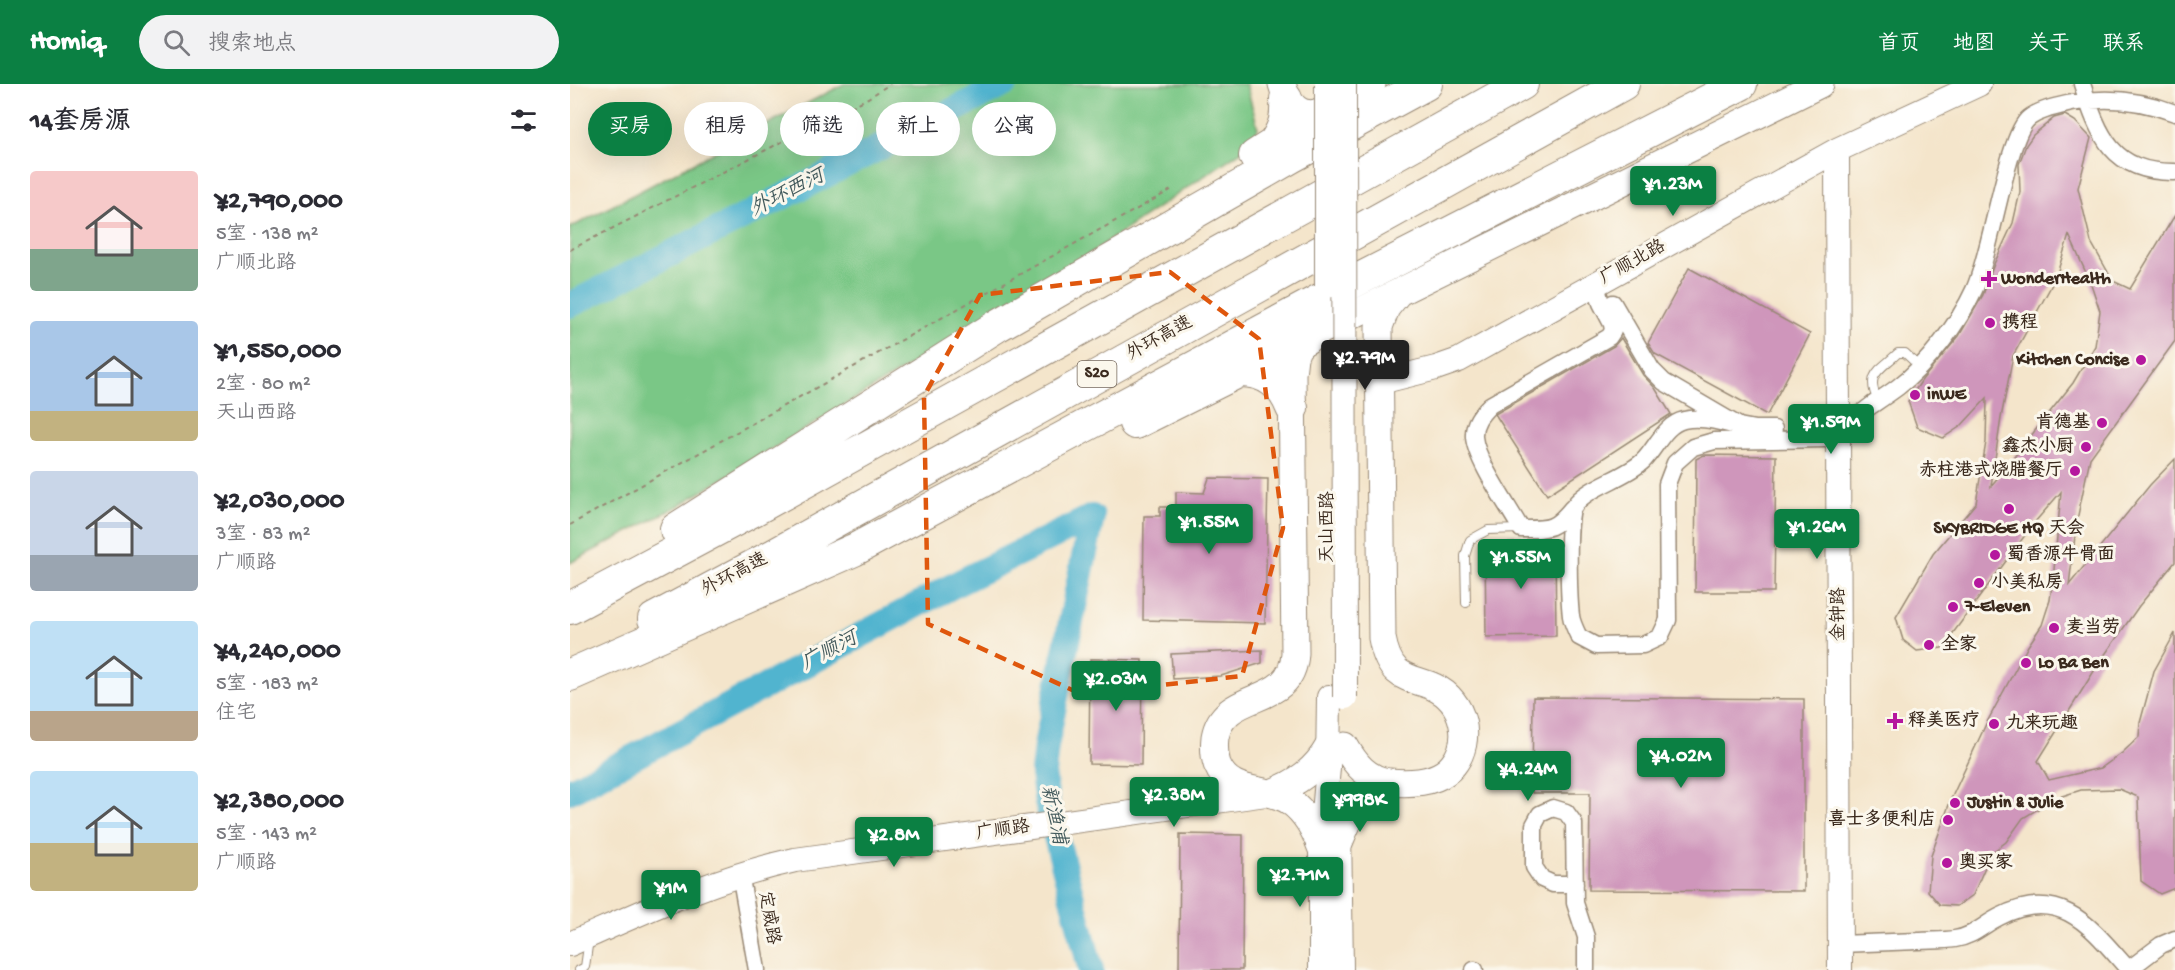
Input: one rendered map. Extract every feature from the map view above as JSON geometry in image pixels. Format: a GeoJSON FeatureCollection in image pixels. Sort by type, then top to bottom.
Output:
{"type":"FeatureCollection","features":[{"type":"Feature","properties":{"kind":"highway"},"geometry":{"type":"LineString","coordinates":[[570,589],[701,515],[998,326],[1293,156],[1426,84]]}},
{"type":"Feature","properties":{"kind":"highway","name":"S20"},"geometry":{"type":"LineString","coordinates":[[570,608],[752,511],[1522,84]]}},
{"type":"Feature","properties":{"kind":"highway","name":"外环高速"},"geometry":{"type":"LineString","coordinates":[[570,662],[774,555],[1623,84]]}},
{"type":"Feature","properties":{"kind":"highway"},"geometry":{"type":"LineString","coordinates":[[570,675],[844,554],[957,496],[1342,288],[1741,84]]}},
{"type":"Feature","properties":{"kind":"highway"},"geometry":{"type":"LineString","coordinates":[[1275,142],[1284,128],[1287,114],[1284,92]]}},
{"type":"Feature","properties":{"kind":"highway"},"geometry":{"type":"LineString","coordinates":[[1113,259],[1275,142],[1320,114]]}},
{"type":"Feature","properties":{"kind":"highway"},"geometry":{"type":"LineString","coordinates":[[957,496],[1070,455],[1306,338]]}},
{"type":"Feature","properties":{"kind":"highway"},"geometry":{"type":"LineString","coordinates":[[1240,371],[1259,373],[1273,380],[1285,393],[1292,408]]}},
{"type":"Feature","properties":{"kind":"main road"},"geometry":{"type":"LineString","coordinates":[[1371,319],[1380,382],[1383,643],[1389,661],[1398,672],[1433,686],[1449,699],[1461,717],[1465,730],[1464,743],[1459,756],[1445,773],[1422,781],[1389,782],[1373,788],[1361,798],[1330,846],[1290,801],[1271,793],[1242,788],[1225,778],[1217,762],[1214,744],[1218,726],[1227,713],[1240,704],[1275,690],[1286,680],[1293,665],[1295,653],[1292,408],[1294,357],[1301,343],[1306,338],[1371,319],[1398,293],[1820,84]]}},
{"type":"Feature","properties":{"kind":"main road"},"geometry":{"type":"LineString","coordinates":[[1284,92],[1295,109],[1308,114],[1320,114],[1357,87]]}},
{"type":"Feature","properties":{"kind":"main road"},"geometry":{"type":"LineString","coordinates":[[1271,793],[1304,777],[1337,746],[1363,771],[1389,782]]}},
{"type":"Feature","properties":{"kind":"street","name":"天山西路"},"geometry":{"type":"LineString","coordinates":[[1322,970],[1337,746],[1327,84]]}},
{"type":"Feature","properties":{"kind":"street","name":"广顺北路"},"geometry":{"type":"LineString","coordinates":[[1380,382],[1460,360],[1837,150],[1979,84]]}},
{"type":"Feature","properties":{"kind":"street","name":"天山西路"},"geometry":{"type":"LineString","coordinates":[[1337,697],[1357,87]]}},
{"type":"Feature","properties":{"kind":"street"},"geometry":{"type":"LineString","coordinates":[[1573,507],[1569,523],[1571,618],[1579,637],[1596,646],[1643,645],[1660,637],[1668,620],[1666,484],[1675,463],[1693,447],[1714,441],[1824,439],[1900,385],[1939,345],[1957,321],[1974,290],[1986,257],[2015,138],[2028,118],[2084,92],[2155,105],[2175,113]]}},
{"type":"Feature","properties":{"kind":"street"},"geometry":{"type":"LineString","coordinates":[[2084,92],[2094,123],[2108,145],[2125,161],[2142,168],[2175,172]]}},
{"type":"Feature","properties":{"kind":"street","name":"金钟路"},"geometry":{"type":"LineString","coordinates":[[1837,150],[1840,970]]}},
{"type":"Feature","properties":{"kind":"street"},"geometry":{"type":"LineString","coordinates":[[1596,284],[1610,298],[1652,370],[1664,382],[1739,426]]}},
{"type":"Feature","properties":{"kind":"street"},"geometry":{"type":"LineString","coordinates":[[1596,284],[1601,303],[1612,324],[1613,331],[1609,337],[1490,405],[1478,417],[1474,436],[1479,456],[1521,529],[1547,529],[1560,523],[1585,496],[1644,460],[1670,427],[1683,420],[1701,419],[1755,429],[1823,428],[1838,431]]}},
{"type":"Feature","properties":{"kind":"street","name":"广顺路"},"geometry":{"type":"LineString","coordinates":[[580,940],[674,897],[740,873],[795,860],[1271,793]]}},
{"type":"Feature","properties":{"kind":"street","name":"天山西路"},"geometry":{"type":"LineString","coordinates":[[1330,846],[1341,970]]}},
{"type":"Feature","properties":{"kind":"street","name":"定威路"},"geometry":{"type":"LineString","coordinates":[[740,873],[757,970]]}},
{"type":"Feature","properties":{"kind":"street"},"geometry":{"type":"LineString","coordinates":[[1575,884],[1575,903],[1586,937],[1586,970]]}},
{"type":"Feature","properties":{"kind":"street"},"geometry":{"type":"LineString","coordinates":[[1840,944],[1955,939],[1978,932],[1998,917],[2014,911],[2050,906],[2071,912],[2092,928],[2128,970],[2161,945],[2175,939]]}},
{"type":"Feature","properties":{"kind":"lane"},"geometry":{"type":"LineString","coordinates":[[1878,401],[1872,381],[1876,374],[1898,353],[1905,353],[1919,366]]}},
{"type":"Feature","properties":{"kind":"lane"},"geometry":{"type":"LineString","coordinates":[[1466,603],[1465,556],[1470,540],[1488,530],[1521,529]]}},
{"type":"Feature","properties":{"kind":"lane"},"geometry":{"type":"LineString","coordinates":[[579,970],[585,967],[580,940]]}},
{"type":"Feature","properties":{"kind":"path"},"geometry":{"type":"LineString","coordinates":[[570,250],[868,98],[890,84]]}},
{"type":"Feature","properties":{"kind":"path"},"geometry":{"type":"LineString","coordinates":[[570,525],[1172,189]]}},
{"type":"Feature","properties":{"kind":"highlighted area"},"geometry":{"type":"Polygon","coordinates":[[[1170,272],[1259,339],[1283,528],[1242,676],[1081,694],[928,624],[924,396],[980,295],[1170,272]]]}},
{"type":"Feature","properties":{"kind":"green space"},"geometry":{"type":"Polygon","coordinates":[[[844,84],[1246,84],[1258,128],[1250,145],[1057,276],[678,506],[570,563],[570,228],[707,156],[768,156],[768,124],[780,118],[780,156],[864,156],[864,102],[810,102],[844,84]]]}},
{"type":"Feature","properties":{"kind":"building","name":"SKYBRIDGE HQ 天会"},"geometry":{"type":"Polygon","coordinates":[[[2065,115],[2075,121],[2091,138],[2078,188],[2091,242],[2113,281],[2130,289],[2175,215],[2175,341],[2090,458],[2077,520],[2069,585],[2150,485],[2175,459],[2175,562],[2139,606],[2099,663],[2038,761],[2049,780],[2101,768],[2122,753],[2139,737],[2140,723],[2154,671],[2175,633],[2175,888],[2160,894],[2141,881],[2138,797],[2119,789],[2081,790],[2056,798],[2023,818],[2006,842],[1991,853],[1973,895],[1957,906],[1940,905],[1928,891],[1931,856],[1951,799],[1986,724],[2028,646],[2042,625],[2050,600],[2061,492],[2034,523],[1942,648],[1917,651],[1903,640],[1896,617],[1933,554],[1976,503],[1986,442],[1987,398],[1961,426],[1943,438],[1917,427],[1908,401],[1922,380],[1959,336],[1983,295],[2013,223],[2020,192],[2019,164],[2026,145],[2033,135],[2054,118],[2065,115]],[[2069,235],[2056,277],[2013,356],[1991,486],[2073,383],[2095,346],[2100,311],[2091,284],[2069,235]]]}},
{"type":"Feature","properties":{"kind":"building"},"geometry":{"type":"Polygon","coordinates":[[[1689,268],[1810,334],[1767,415],[1655,354],[1648,343],[1689,268]]]}},
{"type":"Feature","properties":{"kind":"building"},"geometry":{"type":"Polygon","coordinates":[[[1621,338],[1643,375],[1655,388],[1671,414],[1547,495],[1495,414],[1614,346],[1621,338]]]}},
{"type":"Feature","properties":{"kind":"building"},"geometry":{"type":"Polygon","coordinates":[[[1704,455],[1776,456],[1774,592],[1695,592],[1696,459],[1704,455]]]}},
{"type":"Feature","properties":{"kind":"building"},"geometry":{"type":"Polygon","coordinates":[[[1209,478],[1268,479],[1265,623],[1143,620],[1144,516],[1160,516],[1160,507],[1176,507],[1176,492],[1204,493],[1209,478]]]}},
{"type":"Feature","properties":{"kind":"building"},"geometry":{"type":"Polygon","coordinates":[[[1555,542],[1556,636],[1486,637],[1485,543],[1555,542]]]}},
{"type":"Feature","properties":{"kind":"building"},"geometry":{"type":"Polygon","coordinates":[[[1262,650],[1262,663],[1221,676],[1173,679],[1171,654],[1262,650]]]}},
{"type":"Feature","properties":{"kind":"building"},"geometry":{"type":"Polygon","coordinates":[[[1090,659],[1142,660],[1141,765],[1089,764],[1090,659]]]}},
{"type":"Feature","properties":{"kind":"building"},"geometry":{"type":"Polygon","coordinates":[[[1533,697],[1804,699],[1804,891],[1589,890],[1590,793],[1532,793],[1533,697]]]}},
{"type":"Feature","properties":{"kind":"building"},"geometry":{"type":"Polygon","coordinates":[[[1180,834],[1243,835],[1242,970],[1179,970],[1180,834]]]}},
{"type":"Feature","properties":{"kind":"waterway","name":"外环西河"},"geometry":{"type":"LineString","coordinates":[[570,305],[1005,84]]}},
{"type":"Feature","properties":{"kind":"waterway","name":"广顺河"},"geometry":{"type":"LineString","coordinates":[[570,791],[960,582],[1092,517]]}},
{"type":"Feature","properties":{"kind":"waterway","name":"新渔浦"},"geometry":{"type":"LineString","coordinates":[[1091,970],[1047,802],[1043,773],[1046,746],[1092,517]]}},
{"type":"Feature","properties":{"kind":"place","name":"WonderHealth"},"geometry":{"type":"Point","coordinates":[1989,279]}},
{"type":"Feature","properties":{"kind":"place","name":"携程"},"geometry":{"type":"Point","coordinates":[1990,323]}},
{"type":"Feature","properties":{"kind":"place","name":"Kitchen Concise"},"geometry":{"type":"Point","coordinates":[2141,360]}},
{"type":"Feature","properties":{"kind":"place","name":"inWE"},"geometry":{"type":"Point","coordinates":[1915,395]}},
{"type":"Feature","properties":{"kind":"place","name":"肯德基"},"geometry":{"type":"Point","coordinates":[2102,423]}},
{"type":"Feature","properties":{"kind":"place","name":"鑫杰小厨"},"geometry":{"type":"Point","coordinates":[2086,447]}},
{"type":"Feature","properties":{"kind":"place","name":"赤柱港式烧腊餐厅"},"geometry":{"type":"Point","coordinates":[2075,471]}},
{"type":"Feature","properties":{"kind":"place","name":"SKYBRIDGE HQ 天会"},"geometry":{"type":"Point","coordinates":[2009,509]}},
{"type":"Feature","properties":{"kind":"place","name":"蜀香源牛骨面"},"geometry":{"type":"Point","coordinates":[1995,555]}},
{"type":"Feature","properties":{"kind":"place","name":"小美私房"},"geometry":{"type":"Point","coordinates":[1979,583]}},
{"type":"Feature","properties":{"kind":"place","name":"7-Eleven"},"geometry":{"type":"Point","coordinates":[1953,607]}},
{"type":"Feature","properties":{"kind":"place","name":"麦当劳"},"geometry":{"type":"Point","coordinates":[2054,628]}},
{"type":"Feature","properties":{"kind":"place","name":"全家"},"geometry":{"type":"Point","coordinates":[1929,645]}},
{"type":"Feature","properties":{"kind":"place","name":"Lo Ba Ben"},"geometry":{"type":"Point","coordinates":[2026,663]}},
{"type":"Feature","properties":{"kind":"place","name":"释美医疗"},"geometry":{"type":"Point","coordinates":[1895,721]}},
{"type":"Feature","properties":{"kind":"place","name":"九来玩趣"},"geometry":{"type":"Point","coordinates":[1994,724]}},
{"type":"Feature","properties":{"kind":"place","name":"Justin & Julie"},"geometry":{"type":"Point","coordinates":[1955,803]}},
{"type":"Feature","properties":{"kind":"place","name":"喜士多便利店"},"geometry":{"type":"Point","coordinates":[1948,820]}},
{"type":"Feature","properties":{"kind":"place","name":"奥买家"},"geometry":{"type":"Point","coordinates":[1947,863]}}]}
